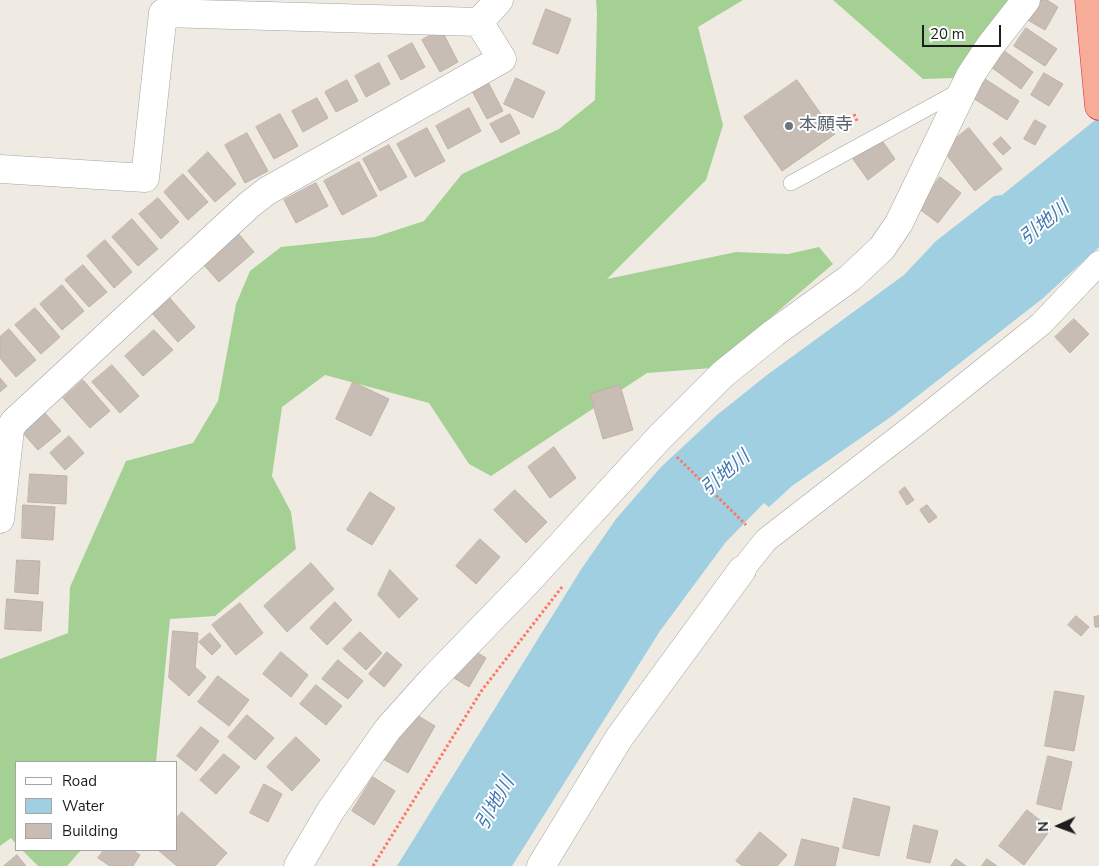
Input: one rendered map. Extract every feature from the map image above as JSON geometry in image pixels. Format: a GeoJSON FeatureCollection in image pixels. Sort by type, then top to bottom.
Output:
{"type":"FeatureCollection","features":[{"type":"Feature","properties":{"kind":"highway"},"geometry":{"type":"LineString","coordinates":[[1089,0],[1099,106]]}},
{"type":"Feature","properties":{"kind":"street"},"geometry":{"type":"LineString","coordinates":[[0,169],[145,178],[162,13],[479,22],[499,0]]}},
{"type":"Feature","properties":{"kind":"street"},"geometry":{"type":"LineString","coordinates":[[298,866],[330,810],[388,729],[431,681],[527,582],[659,438],[723,374],[774,333],[850,278],[882,248],[899,223],[970,76],[990,46],[1026,0]]}},
{"type":"Feature","properties":{"kind":"street"},"geometry":{"type":"LineString","coordinates":[[0,519],[2,478],[10,428],[14,422],[266,191],[502,59],[479,22]]}},
{"type":"Feature","properties":{"kind":"street"},"geometry":{"type":"LineString","coordinates":[[541,866],[619,738],[766,540],[1041,324],[1099,263]]}},
{"type":"Feature","properties":{"kind":"lane"},"geometry":{"type":"LineString","coordinates":[[790,183],[963,89]]}},
{"type":"Feature","properties":{"kind":"path"},"geometry":{"type":"LineString","coordinates":[[672,451],[746,525]]}},
{"type":"Feature","properties":{"kind":"path"},"geometry":{"type":"LineString","coordinates":[[373,866],[482,690],[564,584]]}},
{"type":"Feature","properties":{"kind":"green space"},"geometry":{"type":"Polygon","coordinates":[[[596,0],[743,0],[698,27],[723,125],[706,180],[607,279],[736,252],[788,254],[819,247],[833,264],[712,368],[647,373],[491,476],[469,464],[429,403],[325,375],[282,407],[272,476],[291,512],[296,549],[215,616],[170,619],[156,761],[15,761],[15,843],[11,838],[0,846],[0,659],[68,633],[70,587],[126,461],[193,443],[218,401],[236,304],[250,271],[281,247],[375,237],[424,221],[462,174],[559,129],[595,100],[596,0]]]}},
{"type":"Feature","properties":{"kind":"green space"},"geometry":{"type":"Polygon","coordinates":[[[833,0],[1009,0],[955,78],[923,79],[833,0]]]}},
{"type":"Feature","properties":{"kind":"green space"},"geometry":{"type":"Polygon","coordinates":[[[23,851],[80,851],[67,866],[38,866],[23,851]]]}},
{"type":"Feature","properties":{"kind":"water","name":"引地川"},"geometry":{"type":"Polygon","coordinates":[[[1099,117],[1099,247],[1042,299],[892,416],[792,486],[769,507],[764,503],[725,543],[660,631],[512,866],[397,866],[582,568],[616,519],[661,467],[717,415],[767,375],[904,275],[936,241],[994,196],[1002,195],[1099,117]]]}},
{"type":"Feature","properties":{"kind":"building"},"geometry":{"type":"Polygon","coordinates":[[[1037,0],[1047,0],[1058,7],[1045,30],[1026,19],[1037,0]]]}},
{"type":"Feature","properties":{"kind":"building"},"geometry":{"type":"Polygon","coordinates":[[[546,9],[571,19],[558,54],[533,44],[546,9]]]}},
{"type":"Feature","properties":{"kind":"building"},"geometry":{"type":"Polygon","coordinates":[[[1026,28],[1057,49],[1045,66],[1014,46],[1026,28]]]}},
{"type":"Feature","properties":{"kind":"building"},"geometry":{"type":"Polygon","coordinates":[[[441,29],[458,62],[440,72],[422,40],[441,29]]]}},
{"type":"Feature","properties":{"kind":"building"},"geometry":{"type":"Polygon","coordinates":[[[412,43],[425,67],[401,80],[388,56],[412,43]]]}},
{"type":"Feature","properties":{"kind":"building"},"geometry":{"type":"Polygon","coordinates":[[[1003,50],[1033,72],[1021,89],[991,67],[1003,50]]]}},
{"type":"Feature","properties":{"kind":"building"},"geometry":{"type":"Polygon","coordinates":[[[379,63],[390,84],[366,97],[355,76],[379,63]]]}},
{"type":"Feature","properties":{"kind":"building"},"geometry":{"type":"Polygon","coordinates":[[[1044,73],[1063,84],[1049,106],[1031,95],[1044,73]]]}},
{"type":"Feature","properties":{"kind":"building"},"geometry":{"type":"Polygon","coordinates":[[[516,78],[545,92],[533,118],[504,104],[516,78]]]}},
{"type":"Feature","properties":{"kind":"building"},"geometry":{"type":"Polygon","coordinates":[[[985,79],[1019,101],[1007,120],[973,98],[985,79]]]}},
{"type":"Feature","properties":{"kind":"building"},"geometry":{"type":"Polygon","coordinates":[[[347,80],[358,101],[336,112],[325,92],[347,80]]]}},
{"type":"Feature","properties":{"kind":"building","name":"本願寺"},"geometry":{"type":"Polygon","coordinates":[[[797,80],[835,134],[782,171],[744,117],[797,80]]]}},
{"type":"Feature","properties":{"kind":"building"},"geometry":{"type":"Polygon","coordinates":[[[488,82],[503,111],[487,119],[472,91],[488,82]]]}},
{"type":"Feature","properties":{"kind":"building"},"geometry":{"type":"Polygon","coordinates":[[[317,98],[328,118],[303,132],[292,111],[317,98]]]}},
{"type":"Feature","properties":{"kind":"building"},"geometry":{"type":"Polygon","coordinates":[[[469,108],[481,131],[448,149],[436,126],[469,108]]]}},
{"type":"Feature","properties":{"kind":"building"},"geometry":{"type":"Polygon","coordinates":[[[280,114],[298,146],[274,159],[256,127],[280,114]]]}},
{"type":"Feature","properties":{"kind":"building"},"geometry":{"type":"Polygon","coordinates":[[[510,114],[520,133],[501,143],[490,124],[510,114]]]}},
{"type":"Feature","properties":{"kind":"building"},"geometry":{"type":"Polygon","coordinates":[[[1035,120],[1046,126],[1035,145],[1024,139],[1035,120]]]}},
{"type":"Feature","properties":{"kind":"building"},"geometry":{"type":"Polygon","coordinates":[[[427,128],[445,161],[415,177],[397,144],[427,128]]]}},
{"type":"Feature","properties":{"kind":"building"},"geometry":{"type":"Polygon","coordinates":[[[969,128],[1002,169],[975,191],[942,149],[969,128]]]}},
{"type":"Feature","properties":{"kind":"building"},"geometry":{"type":"Polygon","coordinates":[[[247,133],[268,171],[245,183],[225,145],[247,133]]]}},
{"type":"Feature","properties":{"kind":"building"},"geometry":{"type":"Polygon","coordinates":[[[1001,137],[1011,148],[1003,155],[993,144],[1001,137]]]}},
{"type":"Feature","properties":{"kind":"building"},"geometry":{"type":"Polygon","coordinates":[[[881,139],[895,159],[868,180],[853,159],[881,139]]]}},
{"type":"Feature","properties":{"kind":"building"},"geometry":{"type":"Polygon","coordinates":[[[389,145],[407,177],[380,191],[363,159],[389,145]]]}},
{"type":"Feature","properties":{"kind":"building"},"geometry":{"type":"Polygon","coordinates":[[[208,152],[236,184],[215,202],[188,171],[208,152]]]}},
{"type":"Feature","properties":{"kind":"building"},"geometry":{"type":"Polygon","coordinates":[[[359,162],[377,196],[342,215],[324,181],[359,162]]]}},
{"type":"Feature","properties":{"kind":"building"},"geometry":{"type":"Polygon","coordinates":[[[183,174],[208,202],[188,220],[164,192],[183,174]]]}},
{"type":"Feature","properties":{"kind":"building"},"geometry":{"type":"Polygon","coordinates":[[[940,177],[961,193],[938,223],[918,208],[940,177]]]}},
{"type":"Feature","properties":{"kind":"building"},"geometry":{"type":"Polygon","coordinates":[[[316,183],[328,206],[296,223],[284,200],[316,183]]]}},
{"type":"Feature","properties":{"kind":"building"},"geometry":{"type":"Polygon","coordinates":[[[158,198],[179,222],[161,239],[139,214],[158,198]]]}},
{"type":"Feature","properties":{"kind":"building"},"geometry":{"type":"Polygon","coordinates":[[[132,219],[158,249],[138,266],[112,237],[132,219]]]}},
{"type":"Feature","properties":{"kind":"building"},"geometry":{"type":"Polygon","coordinates":[[[237,232],[254,252],[219,282],[202,263],[237,232]]]}},
{"type":"Feature","properties":{"kind":"building"},"geometry":{"type":"Polygon","coordinates":[[[105,240],[132,272],[114,288],[87,256],[105,240]]]}},
{"type":"Feature","properties":{"kind":"building"},"geometry":{"type":"Polygon","coordinates":[[[83,265],[107,292],[89,307],[65,280],[83,265]]]}},
{"type":"Feature","properties":{"kind":"building"},"geometry":{"type":"Polygon","coordinates":[[[62,285],[84,311],[62,330],[40,304],[62,285]]]}},
{"type":"Feature","properties":{"kind":"building"},"geometry":{"type":"Polygon","coordinates":[[[169,297],[195,327],[178,342],[151,312],[169,297]]]}},
{"type":"Feature","properties":{"kind":"building"},"geometry":{"type":"Polygon","coordinates":[[[35,308],[60,337],[41,354],[15,325],[35,308]]]}},
{"type":"Feature","properties":{"kind":"building"},"geometry":{"type":"Polygon","coordinates":[[[1074,319],[1089,334],[1070,353],[1055,337],[1074,319]]]}},
{"type":"Feature","properties":{"kind":"building"},"geometry":{"type":"Polygon","coordinates":[[[9,329],[36,360],[16,377],[0,358],[0,337],[9,329]]]}},
{"type":"Feature","properties":{"kind":"building"},"geometry":{"type":"Polygon","coordinates":[[[154,330],[173,350],[143,376],[125,356],[154,330]]]}},
{"type":"Feature","properties":{"kind":"building"},"geometry":{"type":"Polygon","coordinates":[[[112,365],[139,396],[120,413],[92,382],[112,365]]]}},
{"type":"Feature","properties":{"kind":"building"},"geometry":{"type":"Polygon","coordinates":[[[0,378],[7,386],[0,392],[0,378]]]}},
{"type":"Feature","properties":{"kind":"building"},"geometry":{"type":"Polygon","coordinates":[[[83,380],[110,411],[90,428],[63,398],[83,380]]]}},
{"type":"Feature","properties":{"kind":"building"},"geometry":{"type":"Polygon","coordinates":[[[353,382],[389,399],[371,436],[336,419],[353,382]]]}},
{"type":"Feature","properties":{"kind":"building"},"geometry":{"type":"Polygon","coordinates":[[[620,385],[633,430],[603,439],[590,394],[620,385]]]}},
{"type":"Feature","properties":{"kind":"building"},"geometry":{"type":"Polygon","coordinates":[[[44,412],[61,431],[38,450],[22,432],[44,412]]]}},
{"type":"Feature","properties":{"kind":"building"},"geometry":{"type":"Polygon","coordinates":[[[69,436],[84,453],[65,470],[50,453],[69,436]]]}},
{"type":"Feature","properties":{"kind":"building"},"geometry":{"type":"Polygon","coordinates":[[[554,447],[576,478],[550,498],[528,467],[554,447]]]}},
{"type":"Feature","properties":{"kind":"building"},"geometry":{"type":"Polygon","coordinates":[[[30,474],[67,476],[66,504],[28,502],[30,474]]]}},
{"type":"Feature","properties":{"kind":"building"},"geometry":{"type":"Polygon","coordinates":[[[905,487],[914,500],[907,505],[899,492],[905,487]]]}},
{"type":"Feature","properties":{"kind":"building"},"geometry":{"type":"Polygon","coordinates":[[[515,490],[547,522],[526,543],[494,510],[515,490]]]}},
{"type":"Feature","properties":{"kind":"building"},"geometry":{"type":"Polygon","coordinates":[[[370,492],[395,508],[372,545],[347,530],[370,492]]]}},
{"type":"Feature","properties":{"kind":"building"},"geometry":{"type":"Polygon","coordinates":[[[23,505],[55,507],[53,540],[22,538],[23,505]]]}},
{"type":"Feature","properties":{"kind":"building"},"geometry":{"type":"Polygon","coordinates":[[[927,505],[937,517],[929,523],[920,510],[927,505]]]}},
{"type":"Feature","properties":{"kind":"building"},"geometry":{"type":"Polygon","coordinates":[[[480,539],[500,557],[476,584],[456,566],[480,539]]]}},
{"type":"Feature","properties":{"kind":"building"},"geometry":{"type":"Polygon","coordinates":[[[17,560],[40,561],[38,594],[15,592],[17,560]]]}},
{"type":"Feature","properties":{"kind":"building"},"geometry":{"type":"Polygon","coordinates":[[[311,563],[334,589],[287,632],[264,606],[311,563]]]}},
{"type":"Feature","properties":{"kind":"building"},"geometry":{"type":"Polygon","coordinates":[[[390,570],[418,599],[399,618],[378,595],[390,570]]]}},
{"type":"Feature","properties":{"kind":"building"},"geometry":{"type":"Polygon","coordinates":[[[7,599],[43,602],[41,631],[5,629],[7,599]]]}},
{"type":"Feature","properties":{"kind":"building"},"geometry":{"type":"Polygon","coordinates":[[[335,602],[352,620],[327,645],[310,628],[335,602]]]}},
{"type":"Feature","properties":{"kind":"building"},"geometry":{"type":"Polygon","coordinates":[[[240,603],[263,633],[236,655],[212,625],[240,603]]]}},
{"type":"Feature","properties":{"kind":"building"},"geometry":{"type":"Polygon","coordinates":[[[1076,616],[1089,627],[1081,636],[1068,625],[1076,616]]]}},
{"type":"Feature","properties":{"kind":"building"},"geometry":{"type":"Polygon","coordinates":[[[1099,616],[1099,627],[1095,627],[1094,617],[1099,616]]]}},
{"type":"Feature","properties":{"kind":"building"},"geometry":{"type":"Polygon","coordinates":[[[173,631],[198,633],[195,667],[206,677],[189,696],[169,678],[173,631]]]}},
{"type":"Feature","properties":{"kind":"building"},"geometry":{"type":"Polygon","coordinates":[[[360,632],[382,653],[366,670],[343,649],[360,632]]]}},
{"type":"Feature","properties":{"kind":"building"},"geometry":{"type":"Polygon","coordinates":[[[210,633],[221,646],[212,655],[199,642],[210,633]]]}},
{"type":"Feature","properties":{"kind":"building"},"geometry":{"type":"Polygon","coordinates":[[[471,649],[486,658],[469,687],[454,678],[471,649]]]}},
{"type":"Feature","properties":{"kind":"building"},"geometry":{"type":"Polygon","coordinates":[[[281,652],[308,675],[291,697],[263,674],[281,652]]]}},
{"type":"Feature","properties":{"kind":"building"},"geometry":{"type":"Polygon","coordinates":[[[387,652],[402,665],[384,687],[369,674],[387,652]]]}},
{"type":"Feature","properties":{"kind":"building"},"geometry":{"type":"Polygon","coordinates":[[[338,660],[363,681],[348,699],[322,679],[338,660]]]}},
{"type":"Feature","properties":{"kind":"building"},"geometry":{"type":"Polygon","coordinates":[[[218,676],[249,700],[229,726],[198,702],[218,676]]]}},
{"type":"Feature","properties":{"kind":"building"},"geometry":{"type":"Polygon","coordinates":[[[316,685],[342,706],[326,725],[300,704],[316,685]]]}},
{"type":"Feature","properties":{"kind":"building"},"geometry":{"type":"Polygon","coordinates":[[[1055,691],[1084,696],[1074,751],[1045,746],[1055,691]]]}},
{"type":"Feature","properties":{"kind":"building"},"geometry":{"type":"Polygon","coordinates":[[[410,711],[435,726],[408,773],[383,759],[410,711]]]}},
{"type":"Feature","properties":{"kind":"building"},"geometry":{"type":"Polygon","coordinates":[[[247,715],[274,738],[255,760],[228,737],[247,715]]]}},
{"type":"Feature","properties":{"kind":"building"},"geometry":{"type":"Polygon","coordinates":[[[201,727],[219,741],[196,771],[177,756],[201,727]]]}},
{"type":"Feature","properties":{"kind":"building"},"geometry":{"type":"Polygon","coordinates":[[[296,737],[320,760],[292,791],[267,767],[296,737]]]}},
{"type":"Feature","properties":{"kind":"building"},"geometry":{"type":"Polygon","coordinates":[[[224,754],[240,767],[216,794],[200,780],[224,754]]]}},
{"type":"Feature","properties":{"kind":"building"},"geometry":{"type":"Polygon","coordinates":[[[1048,756],[1072,762],[1061,810],[1037,804],[1048,756]]]}},
{"type":"Feature","properties":{"kind":"building"},"geometry":{"type":"Polygon","coordinates":[[[373,777],[395,791],[374,825],[352,811],[373,777]]]}},
{"type":"Feature","properties":{"kind":"building"},"geometry":{"type":"Polygon","coordinates":[[[264,784],[282,794],[268,822],[250,813],[264,784]]]}},
{"type":"Feature","properties":{"kind":"building"},"geometry":{"type":"Polygon","coordinates":[[[854,798],[890,807],[879,856],[843,848],[854,798]]]}},
{"type":"Feature","properties":{"kind":"building"},"geometry":{"type":"Polygon","coordinates":[[[1027,810],[1051,829],[1024,865],[999,846],[1027,810]]]}},
{"type":"Feature","properties":{"kind":"building"},"geometry":{"type":"Polygon","coordinates":[[[182,812],[227,853],[215,866],[177,866],[159,851],[178,851],[178,817],[182,812]]]}},
{"type":"Feature","properties":{"kind":"building"},"geometry":{"type":"Polygon","coordinates":[[[914,825],[938,831],[930,863],[907,858],[914,825]]]}},
{"type":"Feature","properties":{"kind":"building"},"geometry":{"type":"Polygon","coordinates":[[[760,832],[787,855],[777,866],[743,866],[736,861],[760,832]]]}},
{"type":"Feature","properties":{"kind":"building"},"geometry":{"type":"Polygon","coordinates":[[[802,839],[839,848],[835,866],[795,866],[802,839]]]}},
{"type":"Feature","properties":{"kind":"building"},"geometry":{"type":"Polygon","coordinates":[[[103,851],[134,851],[140,855],[133,866],[110,866],[98,858],[103,851]]]}},
{"type":"Feature","properties":{"kind":"building"},"geometry":{"type":"Polygon","coordinates":[[[17,855],[26,866],[4,866],[17,855]]]}},
{"type":"Feature","properties":{"kind":"building"},"geometry":{"type":"Polygon","coordinates":[[[956,859],[966,866],[951,866],[956,859]]]}},
{"type":"Feature","properties":{"kind":"building"},"geometry":{"type":"Polygon","coordinates":[[[987,859],[997,866],[982,866],[987,859]]]}},
{"type":"Feature","properties":{"kind":"place","name":"本願寺"},"geometry":{"type":"Point","coordinates":[789,126]}}]}
